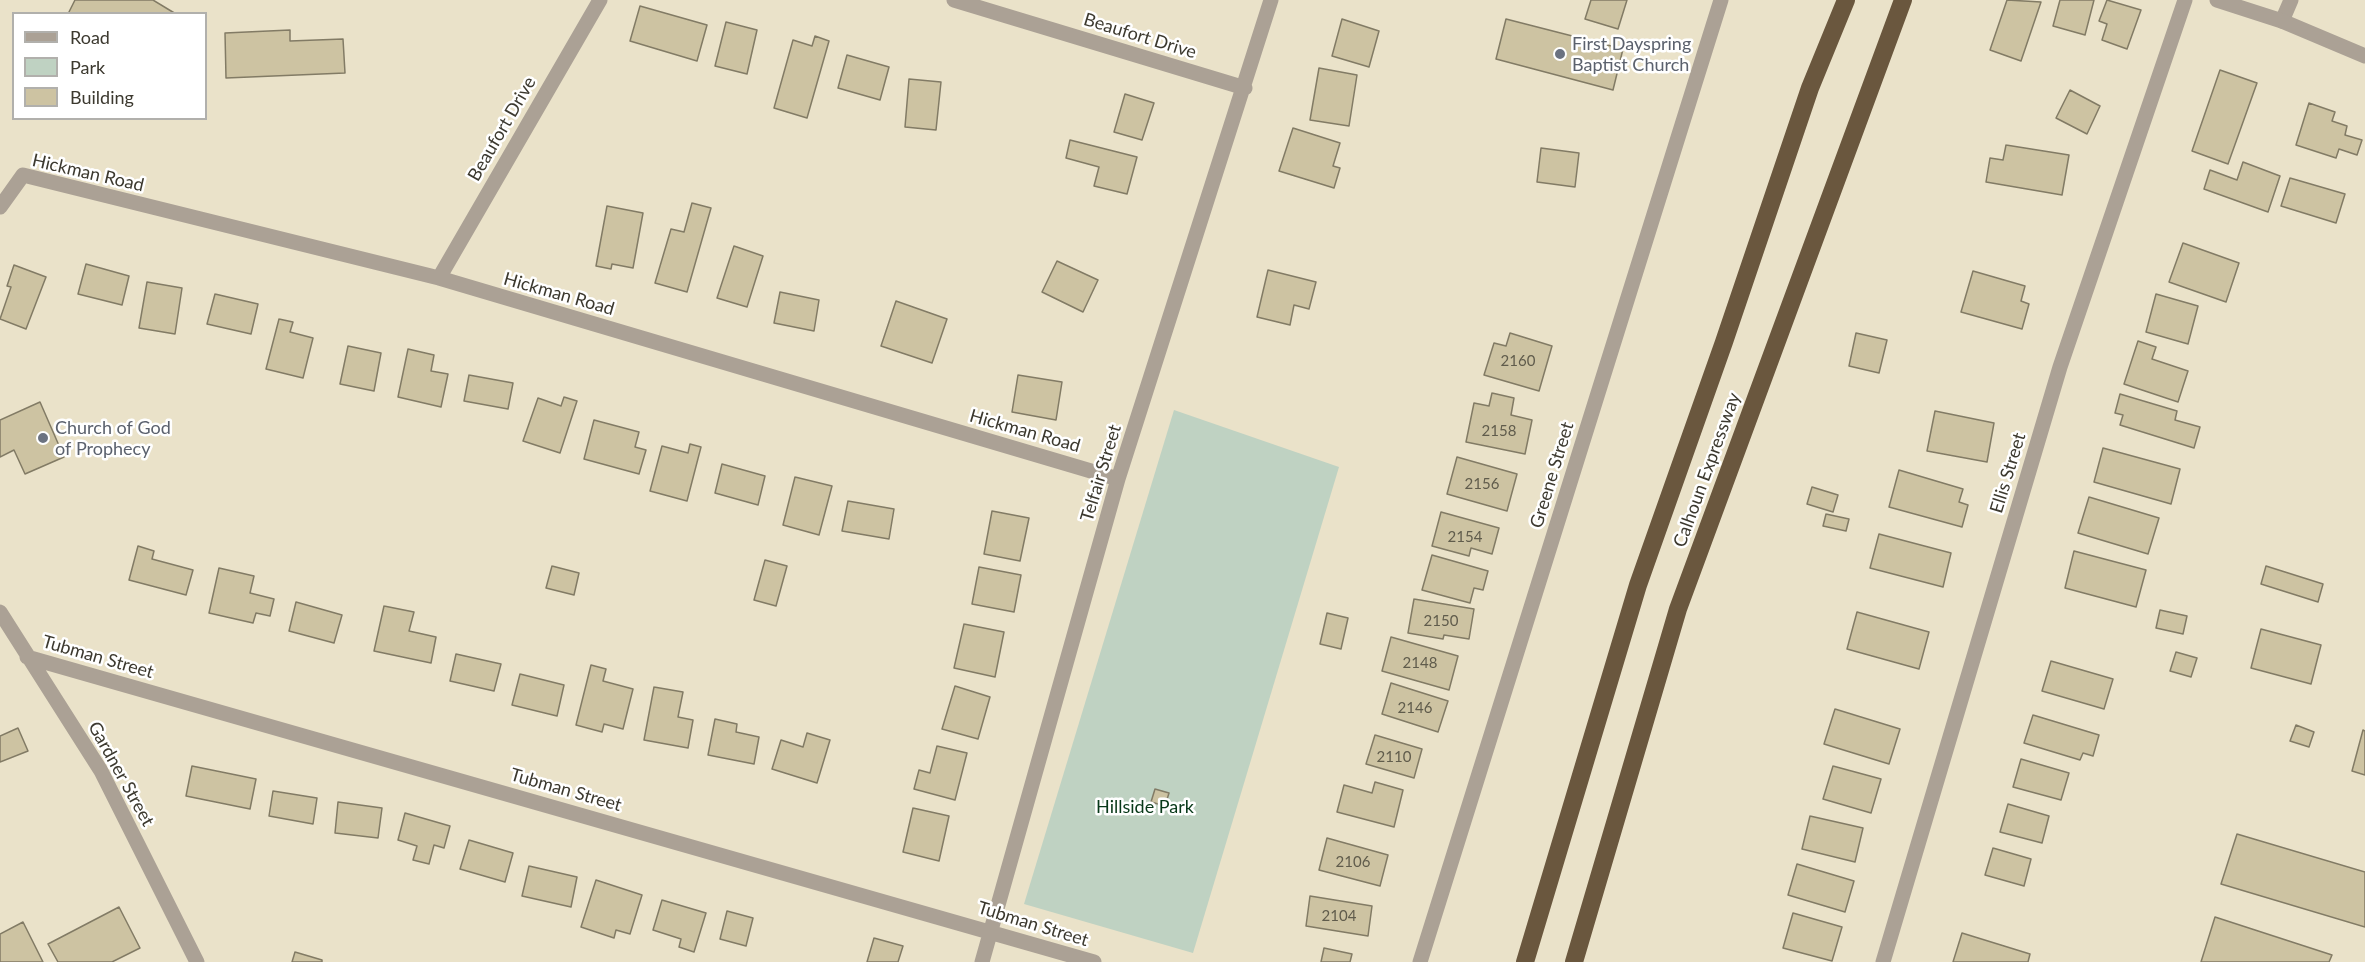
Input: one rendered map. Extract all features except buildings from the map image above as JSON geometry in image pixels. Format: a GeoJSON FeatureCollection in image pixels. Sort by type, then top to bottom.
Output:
{"type":"FeatureCollection","features":[{"type":"Feature","properties":{"kind":"highway","name":"Calhoun Expressway"},"geometry":{"type":"LineString","coordinates":[[1525,962],[1638,585],[1810,88],[1846,0]]}},
{"type":"Feature","properties":{"kind":"highway","name":"Calhoun Expressway"},"geometry":{"type":"LineString","coordinates":[[1574,962],[1678,609],[1903,0]]}},
{"type":"Feature","properties":{"kind":"street","name":"Beaufort Drive"},"geometry":{"type":"LineString","coordinates":[[439,278],[600,0]]}},
{"type":"Feature","properties":{"kind":"street","name":"Beaufort Drive"},"geometry":{"type":"LineString","coordinates":[[954,0],[1245,88]]}},
{"type":"Feature","properties":{"kind":"street","name":"Telfair Street"},"geometry":{"type":"LineString","coordinates":[[981,962],[1118,479],[1245,88],[1271,0]]}},
{"type":"Feature","properties":{"kind":"street","name":"Greene Street"},"geometry":{"type":"LineString","coordinates":[[1420,962],[1721,0]]}},
{"type":"Feature","properties":{"kind":"street","name":"Ellis Street"},"geometry":{"type":"LineString","coordinates":[[1883,962],[2060,367],[2186,0]]}},
{"type":"Feature","properties":{"kind":"street"},"geometry":{"type":"LineString","coordinates":[[2217,0],[2282,21],[2365,56]]}},
{"type":"Feature","properties":{"kind":"street"},"geometry":{"type":"LineString","coordinates":[[2282,21],[2291,0]]}},
{"type":"Feature","properties":{"kind":"street","name":"Hickman Road"},"geometry":{"type":"LineString","coordinates":[[0,207],[23,175],[439,278],[1118,479]]}},
{"type":"Feature","properties":{"kind":"street","name":"Gardner Street"},"geometry":{"type":"LineString","coordinates":[[0,612],[101,771],[197,962]]}},
{"type":"Feature","properties":{"kind":"street","name":"Tubman Street"},"geometry":{"type":"LineString","coordinates":[[27,657],[1094,962]]}},
{"type":"Feature","properties":{"kind":"green space","name":"Hillside Park"},"geometry":{"type":"Polygon","coordinates":[[[1174,410],[1339,467],[1193,953],[1024,904],[1174,410]]]}},
{"type":"Feature","properties":{"kind":"place","name":"First Dayspring Baptist Church"},"geometry":{"type":"Point","coordinates":[1560,54]}},
{"type":"Feature","properties":{"kind":"place","name":"Church of God of Prophecy"},"geometry":{"type":"Point","coordinates":[43,438]}}]}
